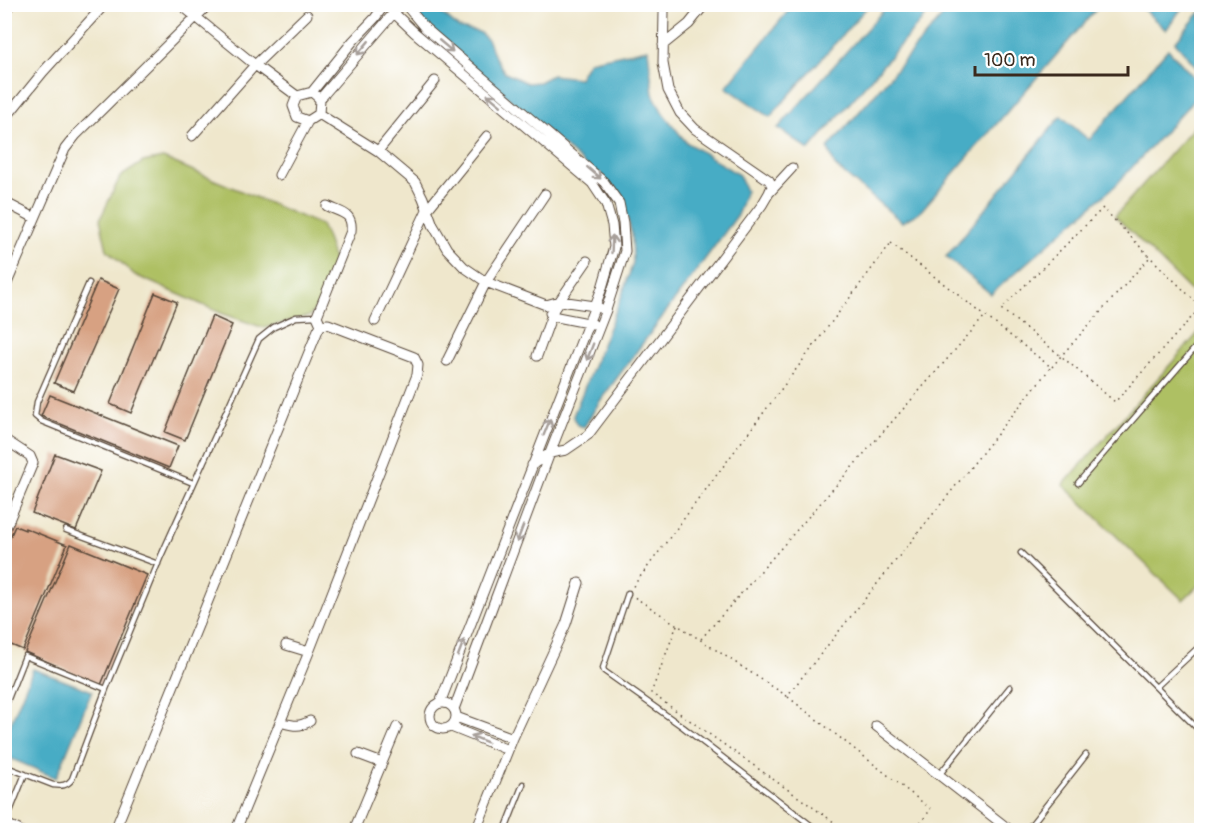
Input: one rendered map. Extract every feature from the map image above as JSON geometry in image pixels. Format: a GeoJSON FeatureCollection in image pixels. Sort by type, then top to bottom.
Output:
{"type":"FeatureCollection","features":[{"type":"Feature","properties":{"kind":"street"},"geometry":{"type":"LineString","coordinates":[[4,12],[11,4]]}},
{"type":"Feature","properties":{"kind":"street"},"geometry":{"type":"LineString","coordinates":[[4,120],[43,72],[105,4]]}},
{"type":"Feature","properties":{"kind":"street"},"geometry":{"type":"LineString","coordinates":[[180,4],[297,96],[316,95],[389,7],[404,4],[425,28],[592,183],[606,204],[612,225],[614,247],[602,288],[440,703]]}},
{"type":"Feature","properties":{"kind":"street"},"geometry":{"type":"LineString","coordinates":[[4,290],[65,149],[76,135],[209,4]]}},
{"type":"Feature","properties":{"kind":"street"},"geometry":{"type":"LineString","coordinates":[[532,465],[550,453],[566,450],[588,435],[762,206],[772,186],[769,180],[695,129],[680,113],[668,90],[663,63],[664,12],[661,4]]}},
{"type":"Feature","properties":{"kind":"street"},"geometry":{"type":"LineString","coordinates":[[663,45],[689,24],[705,4]]}},
{"type":"Feature","properties":{"kind":"street"},"geometry":{"type":"LineString","coordinates":[[389,7],[414,33],[604,182],[619,203],[623,223],[625,251],[613,292],[550,453],[455,713],[455,723],[451,727],[440,729],[432,724],[429,714],[431,709],[440,703],[448,703],[455,713],[513,738]]}},
{"type":"Feature","properties":{"kind":"street"},"geometry":{"type":"LineString","coordinates":[[192,136],[255,65],[307,15]]}},
{"type":"Feature","properties":{"kind":"street"},"geometry":{"type":"LineString","coordinates":[[378,151],[435,81]]}},
{"type":"Feature","properties":{"kind":"street"},"geometry":{"type":"LineString","coordinates":[[316,95],[320,114],[378,151],[416,182],[433,225],[447,249],[464,267],[486,282],[546,306],[552,316],[600,327]]}},
{"type":"Feature","properties":{"kind":"street"},"geometry":{"type":"LineString","coordinates":[[297,96],[293,106],[297,117],[308,121]]}},
{"type":"Feature","properties":{"kind":"street"},"geometry":{"type":"LineString","coordinates":[[279,175],[308,121],[320,114]]}},
{"type":"Feature","properties":{"kind":"street"},"geometry":{"type":"LineString","coordinates":[[375,321],[427,210],[487,136]]}},
{"type":"Feature","properties":{"kind":"street"},"geometry":{"type":"LineString","coordinates":[[769,193],[792,168]]}},
{"type":"Feature","properties":{"kind":"street"},"geometry":{"type":"LineString","coordinates":[[447,361],[486,282],[545,194]]}},
{"type":"Feature","properties":{"kind":"street"},"geometry":{"type":"LineString","coordinates":[[4,202],[35,218]]}},
{"type":"Feature","properties":{"kind":"street"},"geometry":{"type":"LineString","coordinates":[[115,831],[321,325],[317,316],[352,225],[349,216],[327,206]]}},
{"type":"Feature","properties":{"kind":"street"},"geometry":{"type":"LineString","coordinates":[[537,356],[552,316],[587,261]]}},
{"type":"Feature","properties":{"kind":"street"},"geometry":{"type":"LineString","coordinates":[[602,288],[613,292]]}},
{"type":"Feature","properties":{"kind":"street"},"geometry":{"type":"LineString","coordinates":[[546,306],[560,301],[596,306],[606,310]]}},
{"type":"Feature","properties":{"kind":"street"},"geometry":{"type":"LineString","coordinates":[[236,831],[309,652],[417,375],[418,364],[414,357],[328,324],[321,325]]}},
{"type":"Feature","properties":{"kind":"street"},"geometry":{"type":"LineString","coordinates":[[4,439],[30,456],[33,463],[4,532]]}},
{"type":"Feature","properties":{"kind":"street"},"geometry":{"type":"LineString","coordinates":[[476,831],[513,738],[566,624],[579,583]]}},
{"type":"Feature","properties":{"kind":"street"},"geometry":{"type":"LineString","coordinates":[[286,645],[309,652]]}},
{"type":"Feature","properties":{"kind":"street"},"geometry":{"type":"LineString","coordinates":[[280,722],[295,727],[310,721]]}},
{"type":"Feature","properties":{"kind":"street"},"geometry":{"type":"LineString","coordinates":[[876,726],[1010,831]]}},
{"type":"Feature","properties":{"kind":"street"},"geometry":{"type":"LineString","coordinates":[[354,831],[396,727]]}},
{"type":"Feature","properties":{"kind":"street"},"geometry":{"type":"LineString","coordinates":[[451,727],[508,750]]}},
{"type":"Feature","properties":{"kind":"street"},"geometry":{"type":"LineString","coordinates":[[358,754],[382,763]]}},
{"type":"Feature","properties":{"kind":"street"},"geometry":{"type":"LineString","coordinates":[[5,823],[19,831]]}},
{"type":"Feature","properties":{"kind":"lane"},"geometry":{"type":"LineString","coordinates":[[89,283],[37,402],[34,416],[41,422],[193,483]]}},
{"type":"Feature","properties":{"kind":"lane"},"geometry":{"type":"LineString","coordinates":[[4,766],[53,785],[61,786],[69,783],[158,564],[259,339],[274,327],[296,316],[317,316]]}},
{"type":"Feature","properties":{"kind":"lane"},"geometry":{"type":"LineString","coordinates":[[1078,483],[1202,340]]}},
{"type":"Feature","properties":{"kind":"lane"},"geometry":{"type":"LineString","coordinates":[[66,530],[158,564]]}},
{"type":"Feature","properties":{"kind":"lane"},"geometry":{"type":"LineString","coordinates":[[1021,554],[1202,733]]}},
{"type":"Feature","properties":{"kind":"lane"},"geometry":{"type":"LineString","coordinates":[[628,593],[603,668],[604,671],[683,728],[817,831]]}},
{"type":"Feature","properties":{"kind":"lane"},"geometry":{"type":"LineString","coordinates":[[1156,687],[1202,644]]}},
{"type":"Feature","properties":{"kind":"lane"},"geometry":{"type":"LineString","coordinates":[[4,710],[25,656],[106,689]]}},
{"type":"Feature","properties":{"kind":"lane"},"geometry":{"type":"LineString","coordinates":[[939,775],[1010,687]]}},
{"type":"Feature","properties":{"kind":"lane"},"geometry":{"type":"LineString","coordinates":[[1027,831],[1086,755]]}},
{"type":"Feature","properties":{"kind":"lane"},"geometry":{"type":"LineString","coordinates":[[5,823],[25,774]]}},
{"type":"Feature","properties":{"kind":"lane"},"geometry":{"type":"LineString","coordinates":[[505,831],[523,784]]}},
{"type":"Feature","properties":{"kind":"path"},"geometry":{"type":"LineString","coordinates":[[1103,208],[1150,257],[1201,307],[1115,402],[1002,309],[1103,208]]}},
{"type":"Feature","properties":{"kind":"path"},"geometry":{"type":"LineString","coordinates":[[915,831],[932,809],[787,696],[628,593],[891,243],[1051,368]]}},
{"type":"Feature","properties":{"kind":"path"},"geometry":{"type":"LineString","coordinates":[[787,696],[1051,368],[1150,257]]}},
{"type":"Feature","properties":{"kind":"path"},"geometry":{"type":"LineString","coordinates":[[700,640],[985,316]]}},
{"type":"Feature","properties":{"kind":"path"},"geometry":{"type":"LineString","coordinates":[[677,625],[651,693],[845,831]]}},
{"type":"Feature","properties":{"kind":"green space"},"geometry":{"type":"Polygon","coordinates":[[[1201,119],[1202,297],[1199,299],[1115,216],[1201,119]]]}},
{"type":"Feature","properties":{"kind":"green space"},"geometry":{"type":"Polygon","coordinates":[[[163,158],[321,225],[329,243],[335,270],[327,291],[310,316],[264,328],[221,313],[135,275],[107,250],[100,219],[120,177],[143,162],[163,158]]]}},
{"type":"Feature","properties":{"kind":"green space"},"geometry":{"type":"Polygon","coordinates":[[[1201,330],[1201,583],[1183,600],[1063,485],[1201,330]]]}},
{"type":"Feature","properties":{"kind":"water"},"geometry":{"type":"Polygon","coordinates":[[[889,4],[935,5],[809,150],[778,128],[889,4]]]}},
{"type":"Feature","properties":{"kind":"water"},"geometry":{"type":"Polygon","coordinates":[[[411,5],[436,5],[437,9],[459,28],[479,32],[487,39],[505,73],[527,83],[539,82],[552,75],[579,78],[589,61],[648,49],[653,94],[663,113],[686,142],[739,175],[746,191],[737,216],[600,401],[584,427],[577,425],[573,416],[633,263],[632,235],[624,206],[606,183],[423,24],[411,5]]]}},
{"type":"Feature","properties":{"kind":"water"},"geometry":{"type":"Polygon","coordinates":[[[793,5],[869,5],[770,117],[726,87],[793,5]]]}},
{"type":"Feature","properties":{"kind":"water"},"geometry":{"type":"Polygon","coordinates":[[[952,5],[1100,5],[920,212],[902,222],[835,166],[828,148],[952,5]]]}},
{"type":"Feature","properties":{"kind":"water"},"geometry":{"type":"Polygon","coordinates":[[[1139,5],[1184,5],[1166,30],[1139,5]]]}},
{"type":"Feature","properties":{"kind":"water"},"geometry":{"type":"Polygon","coordinates":[[[1201,11],[1201,72],[1175,42],[1201,11]]]}},
{"type":"Feature","properties":{"kind":"water"},"geometry":{"type":"Polygon","coordinates":[[[1168,49],[1201,85],[1201,92],[1116,185],[991,294],[946,257],[1061,116],[1089,140],[1168,49]]]}},
{"type":"Feature","properties":{"kind":"water"},"geometry":{"type":"Polygon","coordinates":[[[33,669],[92,691],[56,778],[5,756],[5,737],[33,669]]]}},
{"type":"Feature","properties":{"kind":"building"},"geometry":{"type":"Polygon","coordinates":[[[98,280],[119,289],[74,391],[54,383],[98,280]]]}},
{"type":"Feature","properties":{"kind":"building"},"geometry":{"type":"Polygon","coordinates":[[[155,293],[177,302],[131,413],[110,404],[155,293]]]}},
{"type":"Feature","properties":{"kind":"building"},"geometry":{"type":"Polygon","coordinates":[[[212,316],[232,325],[185,440],[165,432],[212,316]]]}},
{"type":"Feature","properties":{"kind":"building"},"geometry":{"type":"Polygon","coordinates":[[[50,395],[178,446],[169,468],[41,416],[50,395]]]}},
{"type":"Feature","properties":{"kind":"building"},"geometry":{"type":"Polygon","coordinates":[[[55,454],[101,471],[76,530],[32,513],[55,454]]]}},
{"type":"Feature","properties":{"kind":"building"},"geometry":{"type":"Polygon","coordinates":[[[15,526],[67,545],[23,650],[4,642],[4,551],[15,526]]]}},
{"type":"Feature","properties":{"kind":"building"},"geometry":{"type":"Polygon","coordinates":[[[71,544],[147,575],[101,685],[25,652],[71,544]]]}}]}
